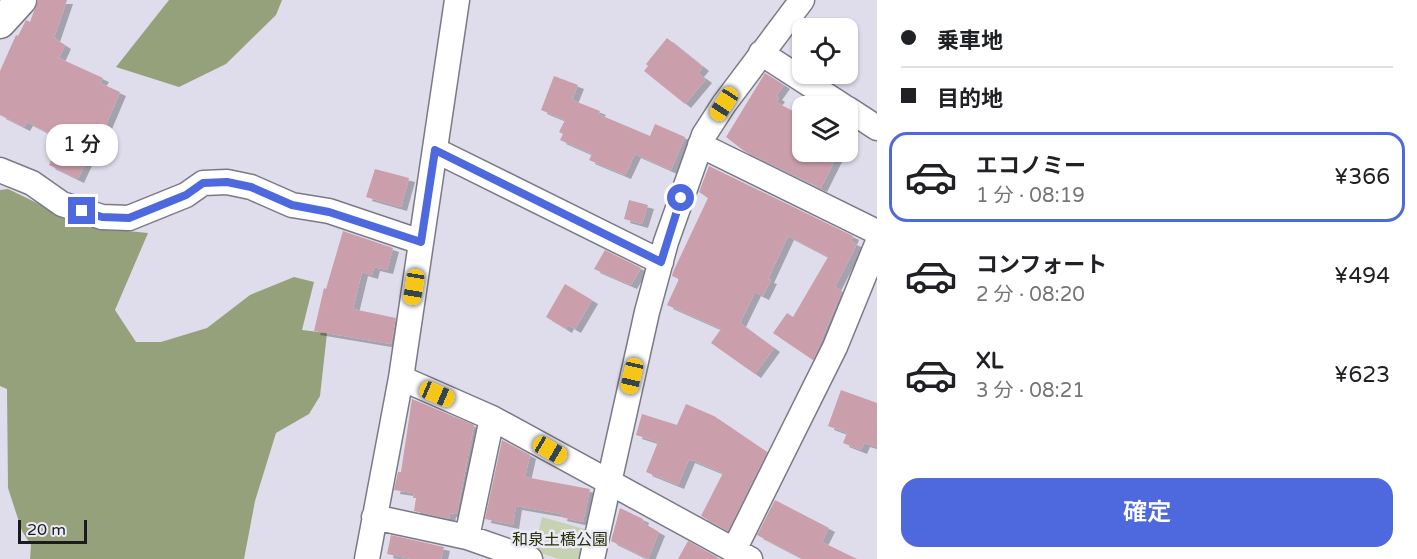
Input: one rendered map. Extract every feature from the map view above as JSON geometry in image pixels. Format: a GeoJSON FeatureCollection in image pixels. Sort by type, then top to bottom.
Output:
{"type":"FeatureCollection","features":[{"type":"Feature","properties":{"kind":"street"},"geometry":{"type":"LineString","coordinates":[[0,23],[21,0]]}},
{"type":"Feature","properties":{"kind":"street"},"geometry":{"type":"LineString","coordinates":[[367,559],[401,378],[458,0]]}},
{"type":"Feature","properties":{"kind":"street"},"geometry":{"type":"LineString","coordinates":[[592,559],[661,262],[700,145],[724,104],[802,0]]}},
{"type":"Feature","properties":{"kind":"street"},"geometry":{"type":"LineString","coordinates":[[761,53],[828,96]]}},
{"type":"Feature","properties":{"kind":"street"},"geometry":{"type":"LineString","coordinates":[[858,116],[877,128]]}},
{"type":"Feature","properties":{"kind":"street"},"geometry":{"type":"LineString","coordinates":[[700,145],[877,232]]}},
{"type":"Feature","properties":{"kind":"street"},"geometry":{"type":"LineString","coordinates":[[435,150],[661,262]]}},
{"type":"Feature","properties":{"kind":"street"},"geometry":{"type":"LineString","coordinates":[[0,170],[32,183],[62,204],[102,217],[129,218],[186,195],[203,183],[227,182],[251,187],[292,205],[329,212],[421,242]]}},
{"type":"Feature","properties":{"kind":"street"},"geometry":{"type":"LineString","coordinates":[[401,378],[492,418],[742,555],[835,347],[877,244]]}},
{"type":"Feature","properties":{"kind":"street"},"geometry":{"type":"LineString","coordinates":[[467,537],[492,418]]}},
{"type":"Feature","properties":{"kind":"street"},"geometry":{"type":"LineString","coordinates":[[374,517],[467,537],[530,559]]}},
{"type":"Feature","properties":{"kind":"green space"},"geometry":{"type":"Polygon","coordinates":[[[169,0],[282,0],[276,15],[226,64],[179,87],[116,67],[169,0]]]}},
{"type":"Feature","properties":{"kind":"green space"},"geometry":{"type":"Polygon","coordinates":[[[8,189],[87,227],[148,233],[115,310],[136,342],[161,342],[207,328],[250,295],[294,277],[314,282],[302,330],[327,333],[320,396],[309,414],[276,433],[255,501],[244,559],[30,559],[31,545],[22,531],[8,488],[7,389],[0,386],[0,190],[8,189]]]}},
{"type":"Feature","properties":{"kind":"green space","name":"和泉土橋公園"},"geometry":{"type":"Polygon","coordinates":[[[542,517],[588,530],[580,559],[559,559],[534,551],[542,517]]]}},
{"type":"Feature","properties":{"kind":"building"},"geometry":{"type":"Polygon","coordinates":[[[38,0],[67,0],[54,38],[65,45],[59,58],[103,78],[100,83],[120,92],[95,151],[92,149],[78,179],[49,165],[60,139],[27,122],[24,127],[0,115],[0,71],[16,35],[18,36],[26,20],[30,22],[38,0]]]}},
{"type":"Feature","properties":{"kind":"building"},"geometry":{"type":"Polygon","coordinates":[[[667,38],[703,67],[698,73],[706,79],[685,104],[644,71],[648,66],[646,64],[667,38]]]}},
{"type":"Feature","properties":{"kind":"building"},"geometry":{"type":"Polygon","coordinates":[[[765,73],[784,85],[776,96],[779,98],[776,102],[792,111],[792,162],[834,162],[821,188],[744,151],[726,137],[765,73]]]}},
{"type":"Feature","properties":{"kind":"building"},"geometry":{"type":"Polygon","coordinates":[[[554,76],[578,85],[572,100],[600,111],[598,114],[650,136],[655,124],[685,137],[671,170],[635,154],[625,175],[589,160],[592,154],[560,140],[563,134],[559,132],[565,120],[541,110],[554,76]]]}},
{"type":"Feature","properties":{"kind":"building"},"geometry":{"type":"Polygon","coordinates":[[[709,166],[853,236],[851,241],[857,244],[835,287],[842,291],[813,360],[773,333],[787,313],[793,317],[828,257],[788,236],[768,279],[771,280],[763,296],[755,292],[740,323],[774,348],[755,374],[711,343],[721,329],[667,305],[679,279],[672,276],[673,272],[708,198],[699,192],[709,166]]]}},
{"type":"Feature","properties":{"kind":"building"},"geometry":{"type":"Polygon","coordinates":[[[375,169],[409,178],[401,207],[366,197],[375,169]]]}},
{"type":"Feature","properties":{"kind":"building"},"geometry":{"type":"Polygon","coordinates":[[[629,200],[648,205],[642,224],[624,219],[629,200]]]}},
{"type":"Feature","properties":{"kind":"building"},"geometry":{"type":"Polygon","coordinates":[[[343,231],[393,248],[387,270],[374,267],[372,275],[362,272],[353,309],[396,318],[391,344],[314,331],[324,288],[326,289],[343,231]]]}},
{"type":"Feature","properties":{"kind":"building"},"geometry":{"type":"Polygon","coordinates":[[[605,250],[641,268],[631,285],[594,269],[605,250]]]}},
{"type":"Feature","properties":{"kind":"building"},"geometry":{"type":"Polygon","coordinates":[[[565,284],[592,300],[575,329],[568,325],[566,329],[546,317],[565,284]]]}},
{"type":"Feature","properties":{"kind":"building"},"geometry":{"type":"Polygon","coordinates":[[[841,390],[877,403],[877,447],[864,443],[861,450],[843,443],[847,433],[828,426],[841,390]]]}},
{"type":"Feature","properties":{"kind":"building"},"geometry":{"type":"Polygon","coordinates":[[[412,399],[474,425],[457,514],[450,513],[449,519],[414,511],[416,498],[413,498],[414,493],[394,490],[398,472],[401,472],[412,399]]]}},
{"type":"Feature","properties":{"kind":"building"},"geometry":{"type":"Polygon","coordinates":[[[686,404],[714,416],[767,452],[728,531],[701,516],[723,473],[689,459],[678,485],[646,472],[658,442],[636,435],[642,414],[677,425],[686,404]]]}},
{"type":"Feature","properties":{"kind":"building"},"geometry":{"type":"Polygon","coordinates":[[[502,440],[530,455],[525,477],[590,489],[583,522],[561,517],[562,514],[516,506],[513,525],[485,519],[502,440]]]}},
{"type":"Feature","properties":{"kind":"building"},"geometry":{"type":"Polygon","coordinates":[[[775,500],[829,528],[822,542],[857,559],[803,559],[757,535],[775,500]]]}},
{"type":"Feature","properties":{"kind":"building"},"geometry":{"type":"Polygon","coordinates":[[[620,508],[643,519],[642,522],[659,532],[648,559],[611,541],[620,508]]]}},
{"type":"Feature","properties":{"kind":"building"},"geometry":{"type":"Polygon","coordinates":[[[391,535],[444,547],[441,559],[411,559],[387,554],[391,535]]]}},
{"type":"Feature","properties":{"kind":"building"},"geometry":{"type":"Polygon","coordinates":[[[688,541],[717,557],[716,559],[678,559],[688,541]]]}},
{"type":"Feature","properties":{"kind":"route"},"geometry":{"type":"LineString","coordinates":[[82,211],[102,217],[129,218],[186,195],[203,183],[227,182],[251,187],[292,205],[329,212],[421,242],[435,150],[661,262],[681,198]]}}]}
